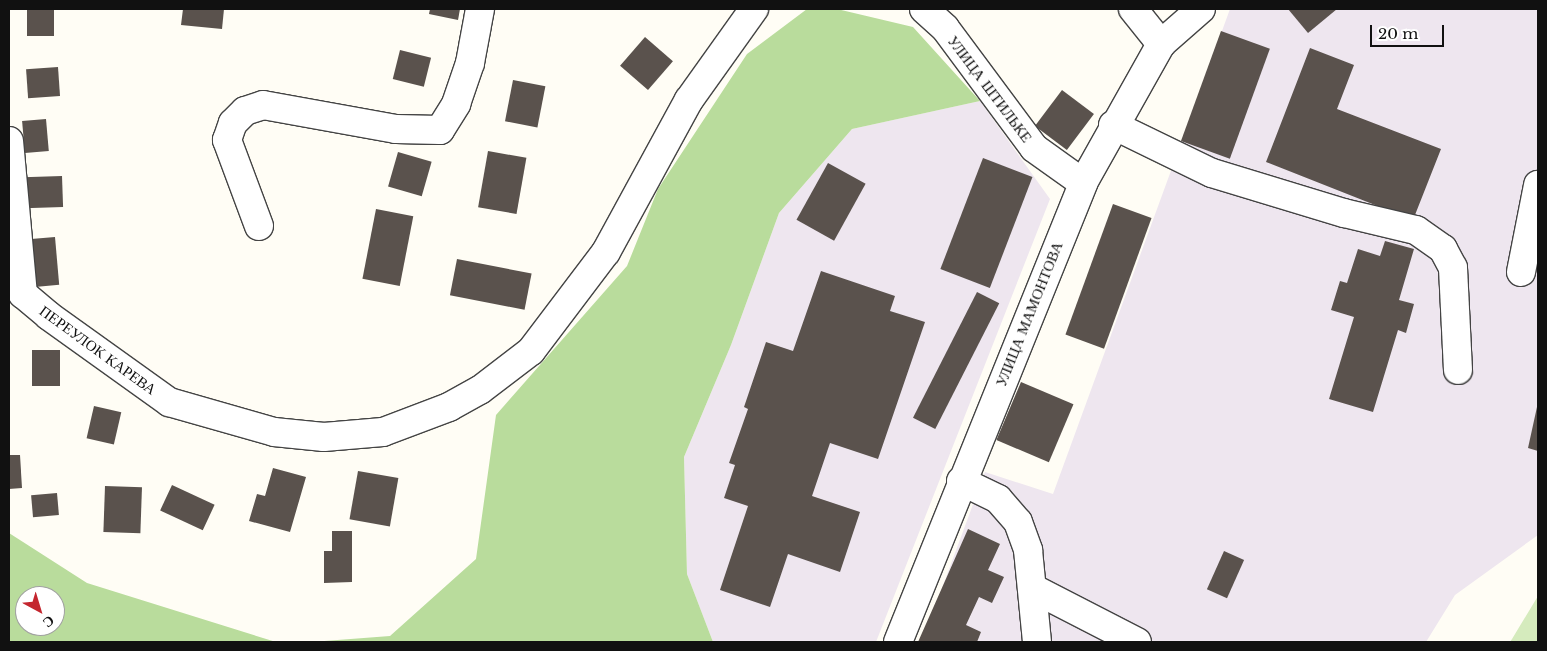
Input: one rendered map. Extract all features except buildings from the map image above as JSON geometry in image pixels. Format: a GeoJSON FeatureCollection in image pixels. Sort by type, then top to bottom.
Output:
{"type":"FeatureCollection","features":[{"type":"Feature","properties":{"kind":"street"},"geometry":{"type":"LineString","coordinates":[[259,226],[227,140],[233,123],[245,111],[263,106],[396,130],[440,130],[456,104],[470,64],[480,9]]}},
{"type":"Feature","properties":{"kind":"street","name":"ПЕРЕУЛОК КАРЕВА"},"geometry":{"type":"LineString","coordinates":[[9,141],[16,295],[169,402],[274,432],[324,437],[383,432],[449,407],[480,390],[531,351],[606,252],[689,100],[754,9]]}},
{"type":"Feature","properties":{"kind":"street","name":"УЛИЦА ШТИЛЬКЕ"},"geometry":{"type":"LineString","coordinates":[[924,9],[945,28],[1034,148],[1083,183]]}},
{"type":"Feature","properties":{"kind":"street"},"geometry":{"type":"LineString","coordinates":[[1134,9],[1161,44]]}},
{"type":"Feature","properties":{"kind":"street","name":"УЛИЦА МАМОНТОВА"},"geometry":{"type":"LineString","coordinates":[[898,642],[961,481],[1083,183],[1113,125],[1161,44],[1201,9]]}},
{"type":"Feature","properties":{"kind":"street"},"geometry":{"type":"LineString","coordinates":[[1113,125],[1212,173],[1344,213],[1416,230],[1443,249],[1453,268],[1458,370]]}},
{"type":"Feature","properties":{"kind":"street"},"geometry":{"type":"LineString","coordinates":[[1521,272],[1538,184]]}},
{"type":"Feature","properties":{"kind":"street"},"geometry":{"type":"LineString","coordinates":[[961,481],[998,499],[1018,522],[1028,550],[1037,642]]}},
{"type":"Feature","properties":{"kind":"street"},"geometry":{"type":"LineString","coordinates":[[1032,588],[1137,642]]}},
{"type":"Feature","properties":{"kind":"shaded area"},"geometry":{"type":"Polygon","coordinates":[[[1230,9],[1538,9],[1538,535],[1455,595],[1426,642],[922,642],[985,472],[1053,494],[1230,9]]]}},
{"type":"Feature","properties":{"kind":"shaded area"},"geometry":{"type":"Polygon","coordinates":[[[980,101],[1050,199],[876,642],[713,642],[687,574],[684,457],[731,345],[779,213],[852,129],[980,101]]]}},
{"type":"Feature","properties":{"kind":"green space"},"geometry":{"type":"Polygon","coordinates":[[[807,9],[837,9],[913,27],[980,101],[852,129],[779,213],[731,345],[684,457],[687,574],[713,642],[311,642],[390,636],[476,559],[496,415],[627,266],[658,189],[747,54],[807,9]]]}},
{"type":"Feature","properties":{"kind":"green space"},"geometry":{"type":"Polygon","coordinates":[[[9,533],[87,583],[276,642],[9,642],[9,533]]]}},
{"type":"Feature","properties":{"kind":"green space"},"geometry":{"type":"Polygon","coordinates":[[[1538,596],[1538,642],[1510,642],[1512,639],[1538,596]]]}}]}
